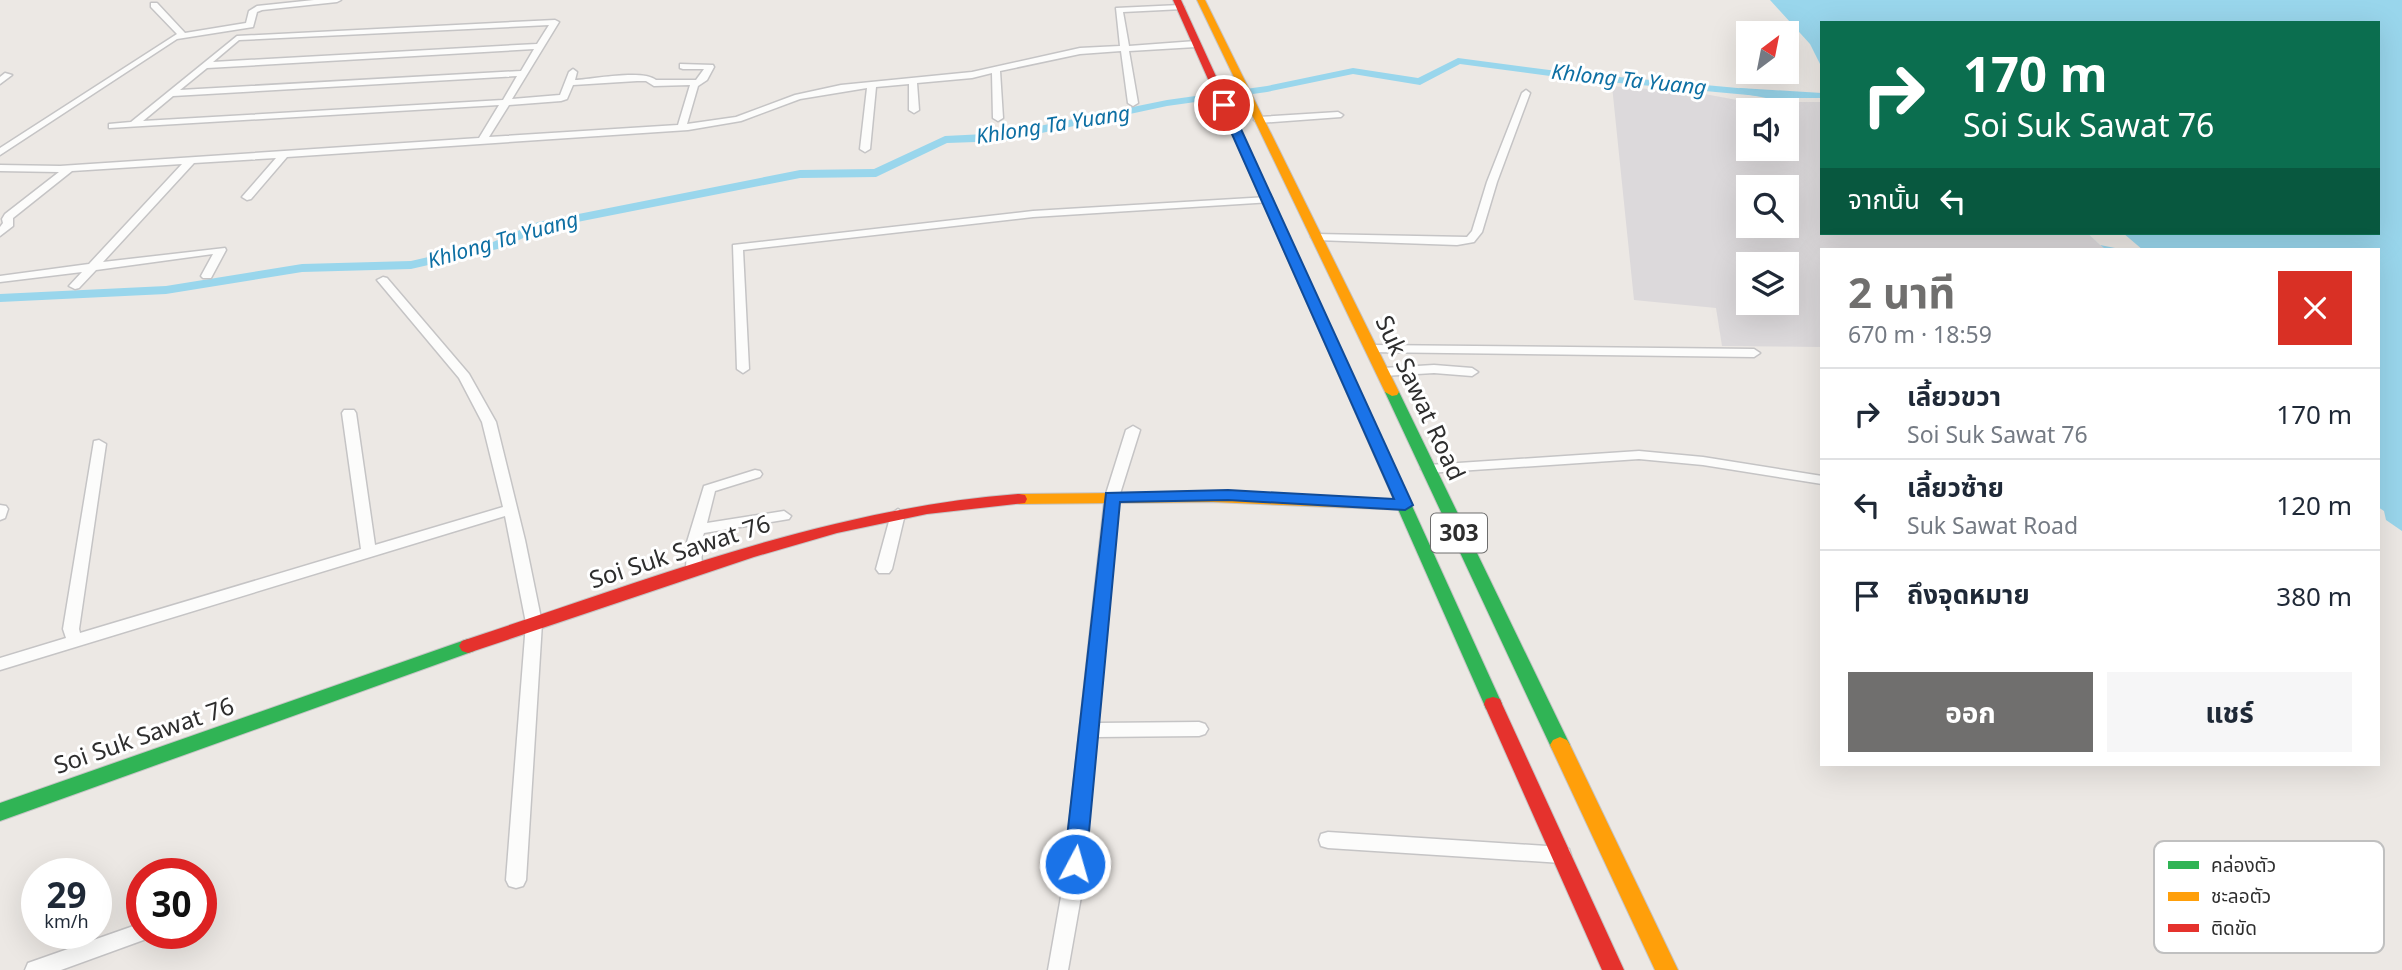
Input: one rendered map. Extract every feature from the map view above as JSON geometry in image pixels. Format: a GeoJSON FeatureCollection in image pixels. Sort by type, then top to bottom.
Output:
{"type":"FeatureCollection","features":[{"type":"Feature","properties":{"kind":"main road","name":"Suk Sawat Road"},"geometry":{"type":"LineString","coordinates":[[1201,0],[1372,349],[1667,970]]}},
{"type":"Feature","properties":{"kind":"main road","name":"303"},"geometry":{"type":"LineString","coordinates":[[1178,3],[1613,970]]}},
{"type":"Feature","properties":{"kind":"main road"},"geometry":{"type":"LineString","coordinates":[[1196,44],[1221,42]]}},
{"type":"Feature","properties":{"kind":"main road","name":"Soi Suk Sawat 76"},"geometry":{"type":"LineString","coordinates":[[0,812],[534,623],[793,540],[898,514],[984,501],[1112,497],[1228,495],[1405,505]]}},
{"type":"Feature","properties":{"kind":"street"},"geometry":{"type":"LineString","coordinates":[[0,152],[175,37],[250,25],[253,11],[298,2],[337,0]]}},
{"type":"Feature","properties":{"kind":"street"},"geometry":{"type":"LineString","coordinates":[[1133,103],[1119,10],[1178,3]]}},
{"type":"Feature","properties":{"kind":"street"},"geometry":{"type":"LineString","coordinates":[[153,5],[182,35]]}},
{"type":"Feature","properties":{"kind":"street"},"geometry":{"type":"LineString","coordinates":[[134,124],[234,40],[242,37],[555,22],[481,142]]}},
{"type":"Feature","properties":{"kind":"street"},"geometry":{"type":"LineString","coordinates":[[0,168],[70,168],[682,127],[738,119],[781,102],[818,92],[996,70],[1070,52],[1196,44]]}},
{"type":"Feature","properties":{"kind":"street"},"geometry":{"type":"LineString","coordinates":[[206,65],[540,46]]}},
{"type":"Feature","properties":{"kind":"street"},"geometry":{"type":"LineString","coordinates":[[682,127],[695,84],[704,78],[710,67],[683,66]]}},
{"type":"Feature","properties":{"kind":"street"},"geometry":{"type":"LineString","coordinates":[[996,70],[998,118]]}},
{"type":"Feature","properties":{"kind":"street"},"geometry":{"type":"LineString","coordinates":[[112,126],[561,99],[573,72]]}},
{"type":"Feature","properties":{"kind":"street"},"geometry":{"type":"LineString","coordinates":[[173,93],[524,73]]}},
{"type":"Feature","properties":{"kind":"street"},"geometry":{"type":"LineString","coordinates":[[0,81],[8,75]]}},
{"type":"Feature","properties":{"kind":"street"},"geometry":{"type":"LineString","coordinates":[[569,83],[648,78],[653,83],[695,84]]}},
{"type":"Feature","properties":{"kind":"street"},"geometry":{"type":"LineString","coordinates":[[914,81],[914,110]]}},
{"type":"Feature","properties":{"kind":"street"},"geometry":{"type":"LineString","coordinates":[[865,149],[872,85]]}},
{"type":"Feature","properties":{"kind":"street"},"geometry":{"type":"LineString","coordinates":[[1316,237],[1457,242],[1470,240],[1477,232],[1492,182],[1526,93]]}},
{"type":"Feature","properties":{"kind":"street"},"geometry":{"type":"LineString","coordinates":[[1259,120],[1338,115]]}},
{"type":"Feature","properties":{"kind":"street"},"geometry":{"type":"LineString","coordinates":[[247,197],[284,154]]}},
{"type":"Feature","properties":{"kind":"street"},"geometry":{"type":"LineString","coordinates":[[75,286],[191,160]]}},
{"type":"Feature","properties":{"kind":"street"},"geometry":{"type":"LineString","coordinates":[[0,233],[9,224],[9,216],[70,168]]}},
{"type":"Feature","properties":{"kind":"street"},"geometry":{"type":"LineString","coordinates":[[743,369],[737,247],[958,220],[1268,200]]}},
{"type":"Feature","properties":{"kind":"street"},"geometry":{"type":"LineString","coordinates":[[0,279],[221,250],[206,276]]}},
{"type":"Feature","properties":{"kind":"street"},"geometry":{"type":"LineString","coordinates":[[383,280],[465,377],[489,422],[510,509],[534,623],[516,880]]}},
{"type":"Feature","properties":{"kind":"street"},"geometry":{"type":"LineString","coordinates":[[1372,349],[1754,353]]}},
{"type":"Feature","properties":{"kind":"street"},"geometry":{"type":"LineString","coordinates":[[1383,372],[1434,369],[1472,372]]}},
{"type":"Feature","properties":{"kind":"street"},"geometry":{"type":"LineString","coordinates":[[349,413],[369,553]]}},
{"type":"Feature","properties":{"kind":"street"},"geometry":{"type":"LineString","coordinates":[[1058,970],[1072,891],[1112,497],[1132,430]]}},
{"type":"Feature","properties":{"kind":"street"},"geometry":{"type":"LineString","coordinates":[[75,641],[71,629],[100,444]]}},
{"type":"Feature","properties":{"kind":"street"},"geometry":{"type":"LineString","coordinates":[[1428,469],[1639,455],[1703,461],[1820,480]]}},
{"type":"Feature","properties":{"kind":"street"},"geometry":{"type":"LineString","coordinates":[[694,570],[694,542],[709,489],[755,474]]}},
{"type":"Feature","properties":{"kind":"street"},"geometry":{"type":"LineString","coordinates":[[0,664],[510,509]]}},
{"type":"Feature","properties":{"kind":"street"},"geometry":{"type":"LineString","coordinates":[[884,569],[898,514]]}},
{"type":"Feature","properties":{"kind":"street"},"geometry":{"type":"LineString","coordinates":[[699,529],[784,516]]}},
{"type":"Feature","properties":{"kind":"street"},"geometry":{"type":"LineString","coordinates":[[1088,730],[1199,729]]}},
{"type":"Feature","properties":{"kind":"street"},"geometry":{"type":"LineString","coordinates":[[1328,840],[1562,855]]}},
{"type":"Feature","properties":{"kind":"street"},"geometry":{"type":"LineString","coordinates":[[34,970],[126,938]]}},
{"type":"Feature","properties":{"kind":"shaded area"},"geometry":{"type":"Polygon","coordinates":[[[1612,86],[1699,93],[1736,100],[1736,161],[1799,161],[1799,102],[1820,102],[1820,235],[2089,235],[2104,248],[1820,248],[1820,347],[1722,346],[1716,308],[1634,300],[1612,86]]]}},
{"type":"Feature","properties":{"kind":"water"},"geometry":{"type":"Polygon","coordinates":[[[1770,0],[2402,0],[2402,531],[2386,520],[2384,511],[2380,508],[2380,248],[2104,248],[2089,235],[2380,235],[2380,21],[1820,21],[1820,64],[1810,44],[1799,32],[1799,21],[1789,21],[1770,0]]]}},
{"type":"Feature","properties":{"kind":"water"},"geometry":{"type":"Polygon","coordinates":[[[1740,88],[1820,93],[1820,98],[1766,98],[1735,92],[1740,88]]]}},
{"type":"Feature","properties":{"kind":"pier"},"geometry":{"type":"Polygon","coordinates":[[[2089,235],[2125,235],[2141,248],[2115,248],[2100,245],[2089,235]]]}},
{"type":"Feature","properties":{"kind":"waterway","name":"Khlong Ta Yuang"},"geometry":{"type":"LineString","coordinates":[[0,298],[166,290],[302,268],[411,265],[497,245],[538,226],[800,174],[876,173],[945,140],[1005,137],[1167,103],[1267,89],[1353,71],[1420,82],[1458,61],[1565,75],[1759,93]]}},
{"type":"Feature","properties":{"kind":"traffic: fast"},"geometry":{"type":"LineString","coordinates":[[1291,253],[1493,704]]}},
{"type":"Feature","properties":{"kind":"traffic: fast"},"geometry":{"type":"LineString","coordinates":[[1392,392],[1560,745]]}},
{"type":"Feature","properties":{"kind":"traffic: fast"},"geometry":{"type":"LineString","coordinates":[[0,812],[468,646]]}},
{"type":"Feature","properties":{"kind":"traffic: slow"},"geometry":{"type":"LineString","coordinates":[[1201,0],[1392,392]]}},
{"type":"Feature","properties":{"kind":"traffic: slow"},"geometry":{"type":"LineString","coordinates":[[1019,499],[1213,497],[1405,505]]}},
{"type":"Feature","properties":{"kind":"traffic: slow"},"geometry":{"type":"LineString","coordinates":[[1560,745],[1667,970]]}},
{"type":"Feature","properties":{"kind":"traffic: jam"},"geometry":{"type":"LineString","coordinates":[[1177,0],[1291,253]]}},
{"type":"Feature","properties":{"kind":"traffic: jam"},"geometry":{"type":"LineString","coordinates":[[468,646],[792,540],[882,517],[1019,499]]}},
{"type":"Feature","properties":{"kind":"traffic: jam"},"geometry":{"type":"LineString","coordinates":[[1493,704],[1613,970]]}},
{"type":"Feature","properties":{"kind":"route"},"geometry":{"type":"LineString","coordinates":[[1075,864],[1112,497],[1228,495],[1405,505],[1224,105]]}}]}
